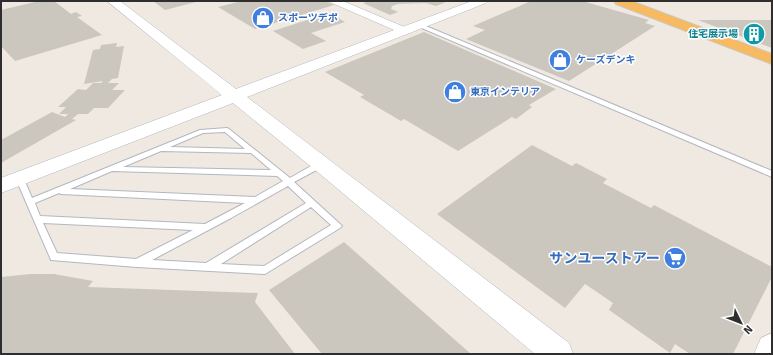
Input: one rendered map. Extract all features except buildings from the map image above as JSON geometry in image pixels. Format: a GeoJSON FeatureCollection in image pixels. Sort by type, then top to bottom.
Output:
{"type":"FeatureCollection","features":[{"type":"Feature","properties":{"kind":"highway"},"geometry":{"type":"LineString","coordinates":[[620,1],[772,59]]}},
{"type":"Feature","properties":{"kind":"highway"},"geometry":{"type":"LineString","coordinates":[[632,1],[772,54]]}},
{"type":"Feature","properties":{"kind":"street"},"geometry":{"type":"LineString","coordinates":[[113,1],[321,164],[558,354]]}},
{"type":"Feature","properties":{"kind":"street"},"geometry":{"type":"LineString","coordinates":[[335,1],[405,31]]}},
{"type":"Feature","properties":{"kind":"street"},"geometry":{"type":"LineString","coordinates":[[1,186],[482,1]]}},
{"type":"Feature","properties":{"kind":"street"},"geometry":{"type":"LineString","coordinates":[[769,354],[772,348]]}},
{"type":"Feature","properties":{"kind":"lane"},"geometry":{"type":"LineString","coordinates":[[419,25],[772,174]]}},
{"type":"Feature","properties":{"kind":"lane"},"geometry":{"type":"LineString","coordinates":[[20,179],[37,220],[54,257],[265,270],[337,226],[279,173],[227,130],[202,131],[30,202]]}},
{"type":"Feature","properties":{"kind":"lane"},"geometry":{"type":"LineString","coordinates":[[159,149],[252,151]]}},
{"type":"Feature","properties":{"kind":"lane"},"geometry":{"type":"LineString","coordinates":[[136,263],[321,164]]}},
{"type":"Feature","properties":{"kind":"lane"},"geometry":{"type":"LineString","coordinates":[[110,169],[279,173]]}},
{"type":"Feature","properties":{"kind":"lane"},"geometry":{"type":"LineString","coordinates":[[59,190],[256,200]]}},
{"type":"Feature","properties":{"kind":"lane"},"geometry":{"type":"LineString","coordinates":[[206,267],[312,204]]}},
{"type":"Feature","properties":{"kind":"lane"},"geometry":{"type":"LineString","coordinates":[[37,220],[205,227]]}},
{"type":"Feature","properties":{"kind":"place","name":"スポーツデポ"},"geometry":{"type":"Point","coordinates":[263,18]}},
{"type":"Feature","properties":{"kind":"place","name":"住宅展示場"},"geometry":{"type":"Point","coordinates":[754,34]}},
{"type":"Feature","properties":{"kind":"place","name":"ケーズデンキ"},"geometry":{"type":"Point","coordinates":[560,60]}},
{"type":"Feature","properties":{"kind":"place","name":"東京インテリア"},"geometry":{"type":"Point","coordinates":[455,92]}},
{"type":"Feature","properties":{"kind":"place","name":"サンユーストアー"},"geometry":{"type":"Point","coordinates":[675,258]}}]}
